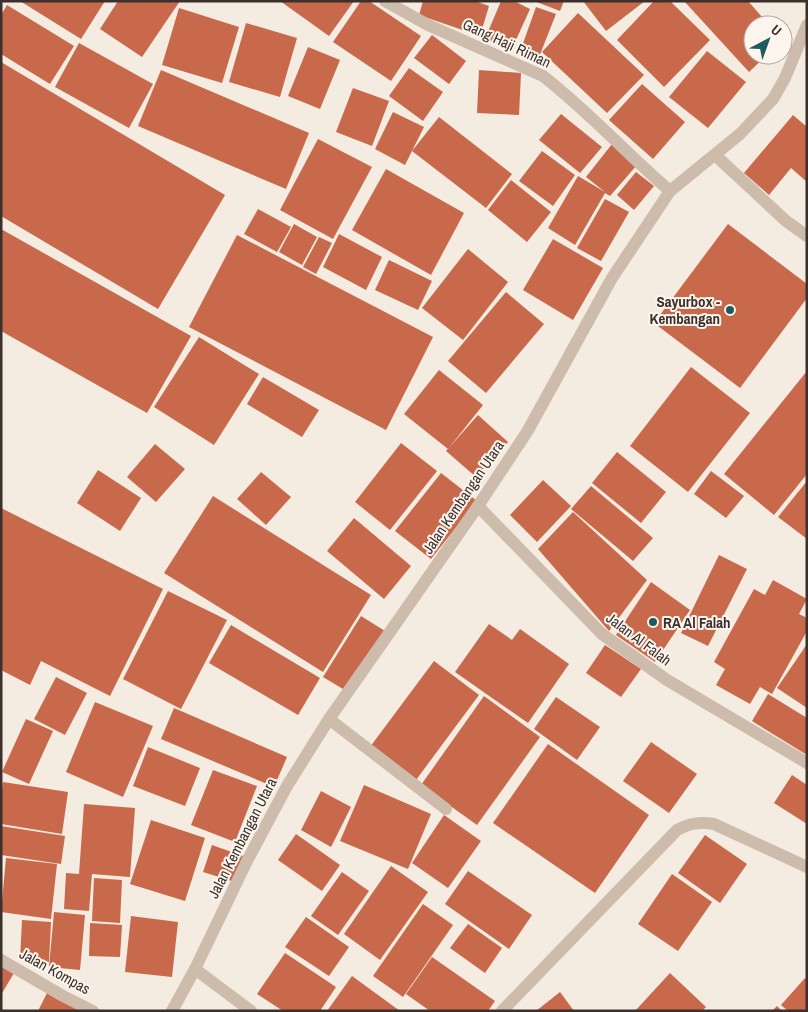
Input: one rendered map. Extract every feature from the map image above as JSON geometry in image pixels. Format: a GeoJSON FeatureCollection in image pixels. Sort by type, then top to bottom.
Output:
{"type":"FeatureCollection","features":[{"type":"Feature","properties":{"kind":"street","name":"Gang Haji Riman"},"geometry":{"type":"LineString","coordinates":[[385,1],[428,25],[543,76],[560,89],[639,165],[670,191]]}},
{"type":"Feature","properties":{"kind":"street","name":"Jalan Kembangan Utara"},"geometry":{"type":"LineString","coordinates":[[172,1011],[287,786],[329,720],[478,506],[527,432],[612,278],[670,191],[740,134],[773,100],[786,78],[807,25]]}},
{"type":"Feature","properties":{"kind":"street"},"geometry":{"type":"LineString","coordinates":[[715,155],[786,221],[807,236]]}},
{"type":"Feature","properties":{"kind":"street","name":"Jalan Al Falah"},"geometry":{"type":"LineString","coordinates":[[478,506],[602,634],[667,680],[807,763]]}},
{"type":"Feature","properties":{"kind":"street"},"geometry":{"type":"LineString","coordinates":[[329,720],[446,810]]}},
{"type":"Feature","properties":{"kind":"street"},"geometry":{"type":"LineString","coordinates":[[502,1011],[677,830],[689,824],[701,822],[714,824],[807,868]]}},
{"type":"Feature","properties":{"kind":"street","name":"Jalan Kompas"},"geometry":{"type":"LineString","coordinates":[[1,960],[93,1011]]}},
{"type":"Feature","properties":{"kind":"street"},"geometry":{"type":"LineString","coordinates":[[195,969],[250,1011]]}},
{"type":"Feature","properties":{"kind":"building"},"geometry":{"type":"Polygon","coordinates":[[[20,1],[105,1],[81,39],[20,1]]]}},
{"type":"Feature","properties":{"kind":"building"},"geometry":{"type":"Polygon","coordinates":[[[118,1],[180,1],[142,57],[100,29],[118,1]]]}},
{"type":"Feature","properties":{"kind":"building"},"geometry":{"type":"Polygon","coordinates":[[[280,1],[354,1],[329,36],[280,1]]]}},
{"type":"Feature","properties":{"kind":"building"},"geometry":{"type":"Polygon","coordinates":[[[361,1],[369,1],[421,36],[391,81],[333,42],[361,1]]]}},
{"type":"Feature","properties":{"kind":"building"},"geometry":{"type":"Polygon","coordinates":[[[423,1],[475,1],[489,6],[480,36],[419,15],[423,1]]]}},
{"type":"Feature","properties":{"kind":"building"},"geometry":{"type":"Polygon","coordinates":[[[501,1],[514,1],[530,9],[511,51],[485,39],[501,1]]]}},
{"type":"Feature","properties":{"kind":"building"},"geometry":{"type":"Polygon","coordinates":[[[534,1],[564,1],[560,11],[534,1]]]}},
{"type":"Feature","properties":{"kind":"building"},"geometry":{"type":"Polygon","coordinates":[[[583,1],[645,1],[606,31],[583,1]]]}},
{"type":"Feature","properties":{"kind":"building"},"geometry":{"type":"Polygon","coordinates":[[[654,1],[670,1],[710,40],[664,87],[617,40],[654,1]]]}},
{"type":"Feature","properties":{"kind":"building"},"geometry":{"type":"Polygon","coordinates":[[[684,1],[748,1],[760,15],[743,15],[743,65],[756,65],[749,72],[684,1]]]}},
{"type":"Feature","properties":{"kind":"building"},"geometry":{"type":"Polygon","coordinates":[[[7,5],[74,46],[50,84],[1,54],[1,15],[7,5]]]}},
{"type":"Feature","properties":{"kind":"building"},"geometry":{"type":"Polygon","coordinates":[[[536,7],[556,14],[539,57],[521,49],[536,7]]]}},
{"type":"Feature","properties":{"kind":"building"},"geometry":{"type":"Polygon","coordinates":[[[179,8],[239,27],[222,83],[162,65],[179,8]]]}},
{"type":"Feature","properties":{"kind":"building"},"geometry":{"type":"Polygon","coordinates":[[[578,13],[644,75],[607,113],[542,52],[578,13]]]}},
{"type":"Feature","properties":{"kind":"building"},"geometry":{"type":"Polygon","coordinates":[[[246,23],[297,38],[280,97],[229,82],[246,23]]]}},
{"type":"Feature","properties":{"kind":"building"},"geometry":{"type":"Polygon","coordinates":[[[432,35],[466,61],[449,84],[414,58],[432,35]]]}},
{"type":"Feature","properties":{"kind":"building"},"geometry":{"type":"Polygon","coordinates":[[[79,43],[153,84],[129,128],[55,87],[79,43]]]}},
{"type":"Feature","properties":{"kind":"building"},"geometry":{"type":"Polygon","coordinates":[[[308,47],[340,60],[320,109],[288,96],[308,47]]]}},
{"type":"Feature","properties":{"kind":"building"},"geometry":{"type":"Polygon","coordinates":[[[707,51],[746,82],[708,128],[669,97],[707,51]]]}},
{"type":"Feature","properties":{"kind":"building"},"geometry":{"type":"Polygon","coordinates":[[[1,62],[225,195],[158,309],[1,216],[1,62]]]}},
{"type":"Feature","properties":{"kind":"building"},"geometry":{"type":"Polygon","coordinates":[[[409,68],[443,92],[423,121],[389,96],[409,68]]]}},
{"type":"Feature","properties":{"kind":"building"},"geometry":{"type":"Polygon","coordinates":[[[161,70],[309,133],[286,189],[138,126],[161,70]]]}},
{"type":"Feature","properties":{"kind":"building"},"geometry":{"type":"Polygon","coordinates":[[[479,70],[521,73],[519,115],[477,113],[479,70]]]}},
{"type":"Feature","properties":{"kind":"building"},"geometry":{"type":"Polygon","coordinates":[[[642,84],[685,122],[653,159],[609,120],[642,84]]]}},
{"type":"Feature","properties":{"kind":"building"},"geometry":{"type":"Polygon","coordinates":[[[353,88],[389,101],[372,146],[336,132],[353,88]]]}},
{"type":"Feature","properties":{"kind":"building"},"geometry":{"type":"Polygon","coordinates":[[[393,112],[424,127],[405,165],[375,149],[393,112]]]}},
{"type":"Feature","properties":{"kind":"building"},"geometry":{"type":"Polygon","coordinates":[[[561,114],[602,147],[580,173],[539,140],[561,114]]]}},
{"type":"Feature","properties":{"kind":"building"},"geometry":{"type":"Polygon","coordinates":[[[793,115],[807,127],[807,182],[791,168],[769,195],[744,173],[793,115]]]}},
{"type":"Feature","properties":{"kind":"building"},"geometry":{"type":"Polygon","coordinates":[[[439,117],[512,174],[486,208],[412,151],[439,117]]]}},
{"type":"Feature","properties":{"kind":"building"},"geometry":{"type":"Polygon","coordinates":[[[318,139],[372,167],[333,239],[280,210],[318,139]]]}},
{"type":"Feature","properties":{"kind":"building"},"geometry":{"type":"Polygon","coordinates":[[[612,144],[637,165],[610,196],[605,193],[575,245],[548,228],[578,176],[605,192],[586,177],[612,144]]]}},
{"type":"Feature","properties":{"kind":"building"},"geometry":{"type":"Polygon","coordinates":[[[542,151],[575,175],[553,206],[519,181],[542,151]]]}},
{"type":"Feature","properties":{"kind":"building"},"geometry":{"type":"Polygon","coordinates":[[[386,169],[464,213],[431,275],[352,230],[386,169]]]}},
{"type":"Feature","properties":{"kind":"building"},"geometry":{"type":"Polygon","coordinates":[[[636,172],[654,186],[634,210],[617,195],[636,172]]]}},
{"type":"Feature","properties":{"kind":"building"},"geometry":{"type":"Polygon","coordinates":[[[511,180],[551,212],[527,242],[488,210],[511,180]]]}},
{"type":"Feature","properties":{"kind":"building"},"geometry":{"type":"Polygon","coordinates":[[[605,199],[629,212],[601,261],[577,248],[605,199]]]}},
{"type":"Feature","properties":{"kind":"building"},"geometry":{"type":"Polygon","coordinates":[[[258,209],[291,227],[277,252],[244,234],[258,209]]]}},
{"type":"Feature","properties":{"kind":"building"},"geometry":{"type":"Polygon","coordinates":[[[294,224],[317,237],[302,265],[279,252],[294,224]]]}},
{"type":"Feature","properties":{"kind":"building","name":"Sayurbox - Kembangan"},"geometry":{"type":"Polygon","coordinates":[[[728,224],[807,284],[807,298],[740,388],[654,323],[728,224]]]}},
{"type":"Feature","properties":{"kind":"building"},"geometry":{"type":"Polygon","coordinates":[[[1,229],[191,336],[147,413],[1,331],[1,229]]]}},
{"type":"Feature","properties":{"kind":"building"},"geometry":{"type":"Polygon","coordinates":[[[339,234],[382,257],[366,290],[323,267],[339,234]]]}},
{"type":"Feature","properties":{"kind":"building"},"geometry":{"type":"Polygon","coordinates":[[[237,235],[433,337],[386,430],[189,327],[237,235]]]}},
{"type":"Feature","properties":{"kind":"building"},"geometry":{"type":"Polygon","coordinates":[[[319,237],[332,243],[316,274],[303,267],[319,237]]]}},
{"type":"Feature","properties":{"kind":"building"},"geometry":{"type":"Polygon","coordinates":[[[553,239],[603,268],[573,320],[523,290],[553,239]]]}},
{"type":"Feature","properties":{"kind":"building"},"geometry":{"type":"Polygon","coordinates":[[[468,249],[508,282],[463,340],[422,308],[468,249]]]}},
{"type":"Feature","properties":{"kind":"building"},"geometry":{"type":"Polygon","coordinates":[[[389,260],[432,281],[418,310],[375,290],[389,260]]]}},
{"type":"Feature","properties":{"kind":"building"},"geometry":{"type":"Polygon","coordinates":[[[506,292],[544,324],[486,393],[448,361],[506,292]]]}},
{"type":"Feature","properties":{"kind":"building"},"geometry":{"type":"Polygon","coordinates":[[[199,337],[259,374],[214,445],[154,407],[199,337]]]}},
{"type":"Feature","properties":{"kind":"building"},"geometry":{"type":"Polygon","coordinates":[[[691,367],[750,413],[688,492],[630,446],[691,367]]]}},
{"type":"Feature","properties":{"kind":"building"},"geometry":{"type":"Polygon","coordinates":[[[439,370],[483,405],[448,449],[404,414],[439,370]]]}},
{"type":"Feature","properties":{"kind":"building"},"geometry":{"type":"Polygon","coordinates":[[[807,371],[807,474],[774,515],[724,474],[807,371]]]}},
{"type":"Feature","properties":{"kind":"building"},"geometry":{"type":"Polygon","coordinates":[[[263,377],[319,410],[302,437],[247,404],[263,377]]]}},
{"type":"Feature","properties":{"kind":"building"},"geometry":{"type":"Polygon","coordinates":[[[478,415],[508,442],[476,477],[446,451],[478,415]]]}},
{"type":"Feature","properties":{"kind":"building"},"geometry":{"type":"Polygon","coordinates":[[[401,443],[437,471],[390,530],[355,502],[401,443]]]}},
{"type":"Feature","properties":{"kind":"building"},"geometry":{"type":"Polygon","coordinates":[[[155,444],[185,469],[156,502],[127,477],[155,444]]]}},
{"type":"Feature","properties":{"kind":"building"},"geometry":{"type":"Polygon","coordinates":[[[617,452],[666,492],[641,523],[592,483],[617,452]]]}},
{"type":"Feature","properties":{"kind":"building"},"geometry":{"type":"Polygon","coordinates":[[[98,470],[141,498],[120,531],[77,503],[98,470]]]}},
{"type":"Feature","properties":{"kind":"building"},"geometry":{"type":"Polygon","coordinates":[[[711,471],[744,496],[726,518],[694,494],[711,471]]]}},
{"type":"Feature","properties":{"kind":"building"},"geometry":{"type":"Polygon","coordinates":[[[261,472],[291,497],[266,525],[237,499],[261,472]]]}},
{"type":"Feature","properties":{"kind":"building"},"geometry":{"type":"Polygon","coordinates":[[[441,473],[477,501],[431,559],[395,531],[441,473]]]}},
{"type":"Feature","properties":{"kind":"building"},"geometry":{"type":"Polygon","coordinates":[[[543,480],[571,506],[537,542],[510,515],[543,480]]]}},
{"type":"Feature","properties":{"kind":"building"},"geometry":{"type":"Polygon","coordinates":[[[807,481],[807,539],[778,517],[807,481]]]}},
{"type":"Feature","properties":{"kind":"building"},"geometry":{"type":"Polygon","coordinates":[[[591,486],[653,538],[633,561],[571,509],[591,486]]]}},
{"type":"Feature","properties":{"kind":"building"},"geometry":{"type":"Polygon","coordinates":[[[213,496],[371,595],[323,672],[164,573],[213,496]]]}},
{"type":"Feature","properties":{"kind":"building"},"geometry":{"type":"Polygon","coordinates":[[[1,508],[163,589],[110,696],[41,661],[30,685],[1,670],[1,508]]]}},
{"type":"Feature","properties":{"kind":"building"},"geometry":{"type":"Polygon","coordinates":[[[573,512],[647,580],[609,631],[538,549],[573,512]]]}},
{"type":"Feature","properties":{"kind":"building"},"geometry":{"type":"Polygon","coordinates":[[[354,518],[411,566],[384,599],[327,551],[354,518]]]}},
{"type":"Feature","properties":{"kind":"building"},"geometry":{"type":"Polygon","coordinates":[[[719,555],[747,569],[708,646],[681,633],[719,555]]]}},
{"type":"Feature","properties":{"kind":"building"},"geometry":{"type":"Polygon","coordinates":[[[773,580],[807,599],[799,614],[807,618],[807,631],[772,694],[760,687],[750,704],[716,685],[725,669],[714,662],[754,589],[765,595],[773,580]]]}},
{"type":"Feature","properties":{"kind":"building","name":"RA Al Falah"},"geometry":{"type":"Polygon","coordinates":[[[651,582],[690,610],[655,662],[616,635],[651,582]]]}},
{"type":"Feature","properties":{"kind":"building"},"geometry":{"type":"Polygon","coordinates":[[[168,591],[227,620],[181,709],[123,679],[168,591]]]}},
{"type":"Feature","properties":{"kind":"building"},"geometry":{"type":"Polygon","coordinates":[[[361,616],[385,631],[348,692],[323,677],[361,616]]]}},
{"type":"Feature","properties":{"kind":"building"},"geometry":{"type":"Polygon","coordinates":[[[489,624],[512,640],[520,629],[569,664],[528,723],[455,672],[489,624]]]}},
{"type":"Feature","properties":{"kind":"building"},"geometry":{"type":"Polygon","coordinates":[[[231,625],[320,678],[298,715],[209,663],[231,625]]]}},
{"type":"Feature","properties":{"kind":"building"},"geometry":{"type":"Polygon","coordinates":[[[807,644],[807,708],[777,688],[807,644]]]}},
{"type":"Feature","properties":{"kind":"building"},"geometry":{"type":"Polygon","coordinates":[[[605,645],[641,669],[621,697],[586,673],[605,645]]]}},
{"type":"Feature","properties":{"kind":"building"},"geometry":{"type":"Polygon","coordinates":[[[434,661],[479,695],[416,780],[370,747],[434,661]]]}},
{"type":"Feature","properties":{"kind":"building"},"geometry":{"type":"Polygon","coordinates":[[[56,677],[87,693],[65,735],[34,719],[56,677]]]}},
{"type":"Feature","properties":{"kind":"building"},"geometry":{"type":"Polygon","coordinates":[[[768,694],[807,718],[807,755],[752,721],[768,694]]]}},
{"type":"Feature","properties":{"kind":"building"},"geometry":{"type":"Polygon","coordinates":[[[484,696],[540,737],[477,825],[421,785],[484,696]]]}},
{"type":"Feature","properties":{"kind":"building"},"geometry":{"type":"Polygon","coordinates":[[[556,697],[600,727],[577,760],[534,729],[556,697]]]}},
{"type":"Feature","properties":{"kind":"building"},"geometry":{"type":"Polygon","coordinates":[[[95,702],[153,726],[123,797],[66,772],[95,702]]]}},
{"type":"Feature","properties":{"kind":"building"},"geometry":{"type":"Polygon","coordinates":[[[174,708],[287,757],[274,787],[161,739],[174,708]]]}},
{"type":"Feature","properties":{"kind":"building"},"geometry":{"type":"Polygon","coordinates":[[[26,719],[53,731],[29,784],[2,772],[26,719]]]}},
{"type":"Feature","properties":{"kind":"building"},"geometry":{"type":"Polygon","coordinates":[[[651,742],[697,774],[669,813],[623,781],[651,742]]]}},
{"type":"Feature","properties":{"kind":"building"},"geometry":{"type":"Polygon","coordinates":[[[548,744],[649,815],[595,893],[493,823],[548,744]]]}},
{"type":"Feature","properties":{"kind":"building"},"geometry":{"type":"Polygon","coordinates":[[[148,747],[200,768],[185,806],[133,786],[148,747]]]}},
{"type":"Feature","properties":{"kind":"building"},"geometry":{"type":"Polygon","coordinates":[[[213,770],[257,786],[235,842],[191,825],[213,770]]]}},
{"type":"Feature","properties":{"kind":"building"},"geometry":{"type":"Polygon","coordinates":[[[792,775],[807,785],[807,824],[774,803],[792,775]]]}},
{"type":"Feature","properties":{"kind":"building"},"geometry":{"type":"Polygon","coordinates":[[[3,782],[68,792],[62,834],[1,824],[3,782]]]}},
{"type":"Feature","properties":{"kind":"building"},"geometry":{"type":"Polygon","coordinates":[[[364,785],[431,814],[408,869],[340,841],[364,785]]]}},
{"type":"Feature","properties":{"kind":"building"},"geometry":{"type":"Polygon","coordinates":[[[321,791],[351,807],[331,847],[301,830],[321,791]]]}},
{"type":"Feature","properties":{"kind":"building"},"geometry":{"type":"Polygon","coordinates":[[[84,804],[135,808],[130,877],[92,874],[89,911],[64,909],[66,873],[79,874],[84,804]]]}},
{"type":"Feature","properties":{"kind":"building"},"geometry":{"type":"Polygon","coordinates":[[[444,815],[481,841],[448,888],[412,863],[444,815]]]}},
{"type":"Feature","properties":{"kind":"building"},"geometry":{"type":"Polygon","coordinates":[[[151,820],[205,838],[185,901],[130,884],[151,820]]]}},
{"type":"Feature","properties":{"kind":"building"},"geometry":{"type":"Polygon","coordinates":[[[1,826],[65,836],[61,864],[1,855],[1,826]]]}},
{"type":"Feature","properties":{"kind":"building"},"geometry":{"type":"Polygon","coordinates":[[[296,834],[340,865],[322,891],[278,860],[296,834]]]}},
{"type":"Feature","properties":{"kind":"building"},"geometry":{"type":"Polygon","coordinates":[[[705,835],[747,864],[720,903],[678,873],[705,835]]]}},
{"type":"Feature","properties":{"kind":"building"},"geometry":{"type":"Polygon","coordinates":[[[212,845],[243,856],[235,882],[203,872],[212,845]]]}},
{"type":"Feature","properties":{"kind":"building"},"geometry":{"type":"Polygon","coordinates":[[[6,858],[57,864],[51,919],[1,912],[6,858]]]}},
{"type":"Feature","properties":{"kind":"building"},"geometry":{"type":"Polygon","coordinates":[[[391,866],[428,892],[380,960],[344,934],[391,866]]]}},
{"type":"Feature","properties":{"kind":"building"},"geometry":{"type":"Polygon","coordinates":[[[468,871],[532,915],[509,949],[445,904],[468,871]]]}},
{"type":"Feature","properties":{"kind":"building"},"geometry":{"type":"Polygon","coordinates":[[[342,872],[369,891],[338,935],[311,916],[342,872]]]}},
{"type":"Feature","properties":{"kind":"building"},"geometry":{"type":"Polygon","coordinates":[[[672,874],[712,902],[678,951],[638,924],[672,874]]]}},
{"type":"Feature","properties":{"kind":"building"},"geometry":{"type":"Polygon","coordinates":[[[94,878],[122,880],[120,923],[92,921],[94,878]]]}},
{"type":"Feature","properties":{"kind":"building"},"geometry":{"type":"Polygon","coordinates":[[[423,904],[453,925],[403,997],[373,976],[423,904]]]}},
{"type":"Feature","properties":{"kind":"building"},"geometry":{"type":"Polygon","coordinates":[[[54,912],[85,915],[80,970],[49,967],[54,912]]]}},
{"type":"Feature","properties":{"kind":"building"},"geometry":{"type":"Polygon","coordinates":[[[131,916],[178,922],[172,977],[125,972],[131,916]]]}},
{"type":"Feature","properties":{"kind":"building"},"geometry":{"type":"Polygon","coordinates":[[[306,917],[349,947],[329,976],[285,947],[306,917]]]}},
{"type":"Feature","properties":{"kind":"building"},"geometry":{"type":"Polygon","coordinates":[[[22,920],[51,922],[49,962],[20,960],[22,920]]]}},
{"type":"Feature","properties":{"kind":"building"},"geometry":{"type":"Polygon","coordinates":[[[90,923],[122,925],[120,957],[89,956],[90,923]]]}},
{"type":"Feature","properties":{"kind":"building"},"geometry":{"type":"Polygon","coordinates":[[[468,924],[502,948],[485,973],[450,948],[468,924]]]}},
{"type":"Feature","properties":{"kind":"building"},"geometry":{"type":"Polygon","coordinates":[[[285,953],[336,987],[320,1011],[283,1011],[257,994],[285,953]]]}},
{"type":"Feature","properties":{"kind":"building"},"geometry":{"type":"Polygon","coordinates":[[[432,957],[495,1001],[488,1011],[430,1011],[406,994],[432,957]]]}},
{"type":"Feature","properties":{"kind":"building"},"geometry":{"type":"Polygon","coordinates":[[[1,966],[14,973],[1,995],[1,966]]]}},
{"type":"Feature","properties":{"kind":"building"},"geometry":{"type":"Polygon","coordinates":[[[670,973],[706,1007],[702,1011],[635,1011],[670,973]]]}},
{"type":"Feature","properties":{"kind":"building"},"geometry":{"type":"Polygon","coordinates":[[[352,976],[400,1011],[327,1011],[352,976]]]}},
{"type":"Feature","properties":{"kind":"building"},"geometry":{"type":"Polygon","coordinates":[[[805,978],[807,980],[807,1011],[788,1011],[781,1005],[805,978]]]}},
{"type":"Feature","properties":{"kind":"building"},"geometry":{"type":"Polygon","coordinates":[[[560,992],[574,1011],[536,1011],[560,992]]]}},
{"type":"Feature","properties":{"kind":"building"},"geometry":{"type":"Polygon","coordinates":[[[47,993],[80,1011],[38,1011],[47,993]]]}},
{"type":"Feature","properties":{"kind":"building"},"geometry":{"type":"Polygon","coordinates":[[[777,1006],[782,1011],[772,1011],[777,1006]]]}},
{"type":"Feature","properties":{"kind":"place","name":"Sayurbox - Kembangan"},"geometry":{"type":"Point","coordinates":[730,310]}},
{"type":"Feature","properties":{"kind":"place","name":"RA Al Falah"},"geometry":{"type":"Point","coordinates":[653,622]}}]}
